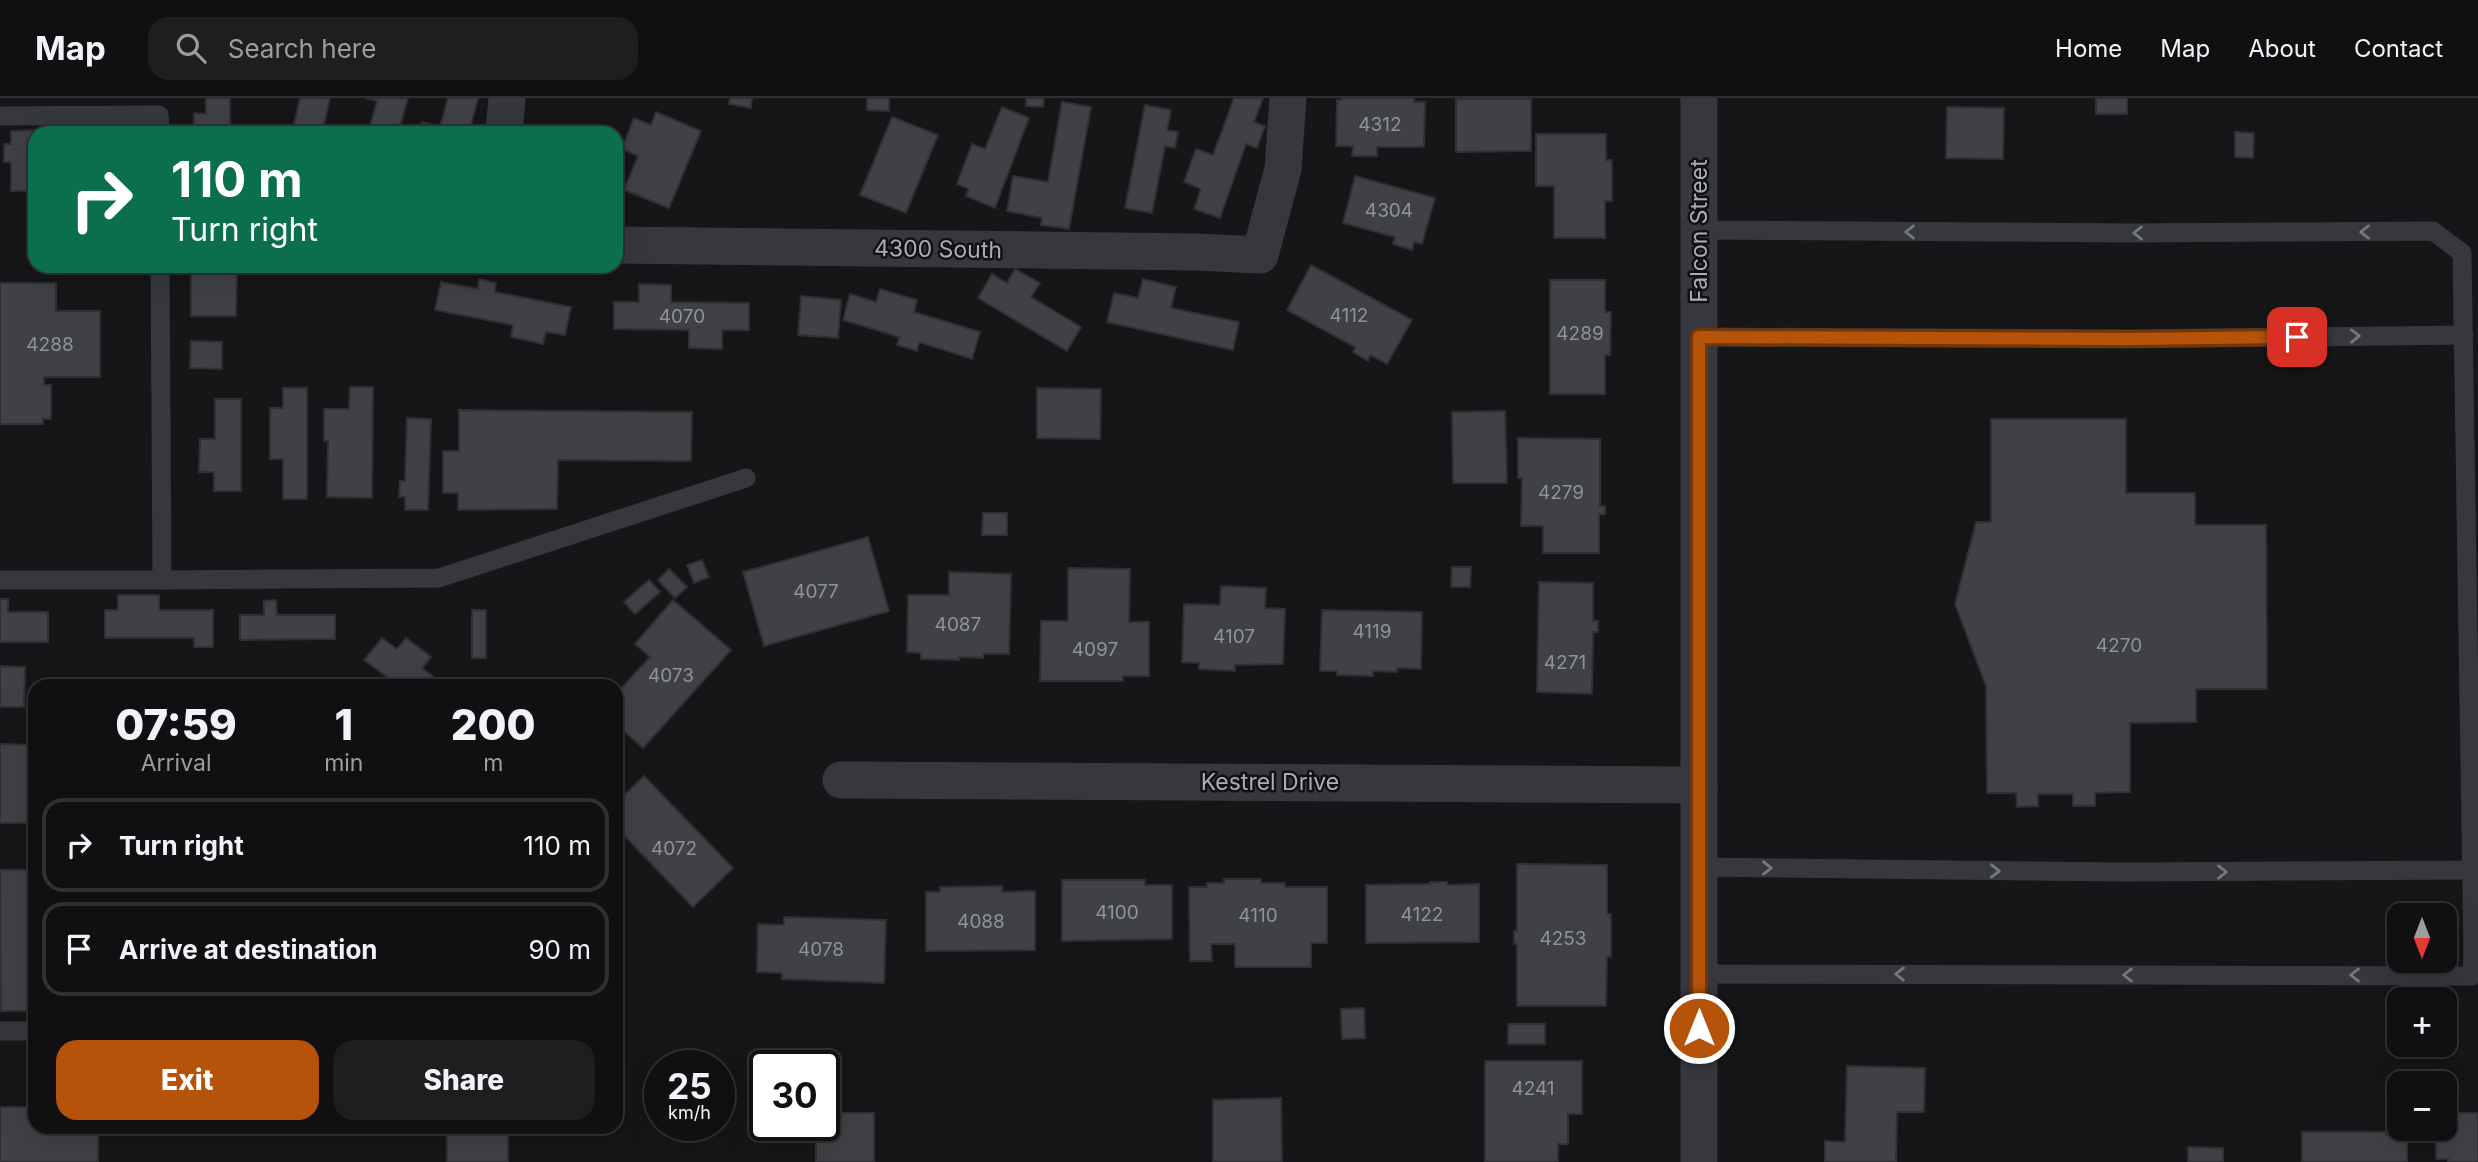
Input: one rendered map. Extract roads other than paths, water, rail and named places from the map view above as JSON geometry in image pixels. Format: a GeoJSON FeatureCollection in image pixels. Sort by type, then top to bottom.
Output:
{"type":"FeatureCollection","features":[{"type":"Feature","properties":{"kind":"street"},"geometry":{"type":"LineString","coordinates":[[505,126],[508,98]]}},
{"type":"Feature","properties":{"kind":"street","name":"4300 South"},"geometry":{"type":"LineString","coordinates":[[623,245],[1260,255],[1283,169],[1288,98]]}},
{"type":"Feature","properties":{"kind":"street","name":"Falcon Street"},"geometry":{"type":"LineString","coordinates":[[1699,98],[1699,1162]]}},
{"type":"Feature","properties":{"kind":"street","name":"Kestrel Drive"},"geometry":{"type":"LineString","coordinates":[[841,780],[1699,785]]}},
{"type":"Feature","properties":{"kind":"lane"},"geometry":{"type":"LineString","coordinates":[[0,116],[159,115],[160,126]]}},
{"type":"Feature","properties":{"kind":"lane"},"geometry":{"type":"LineString","coordinates":[[1699,230],[2129,233],[2433,231],[2462,253],[2472,976],[1699,974]]}},
{"type":"Feature","properties":{"kind":"lane"},"geometry":{"type":"LineString","coordinates":[[160,273],[162,580]]}},
{"type":"Feature","properties":{"kind":"lane"},"geometry":{"type":"LineString","coordinates":[[1699,337],[2129,339],[2464,335]]}},
{"type":"Feature","properties":{"kind":"lane"},"geometry":{"type":"LineString","coordinates":[[0,580],[439,578],[746,478]]}},
{"type":"Feature","properties":{"kind":"lane"},"geometry":{"type":"LineString","coordinates":[[1699,867],[2127,872],[2472,870]]}},
{"type":"Feature","properties":{"kind":"lane"},"geometry":{"type":"LineString","coordinates":[[0,1031],[28,1031]]}}]}
